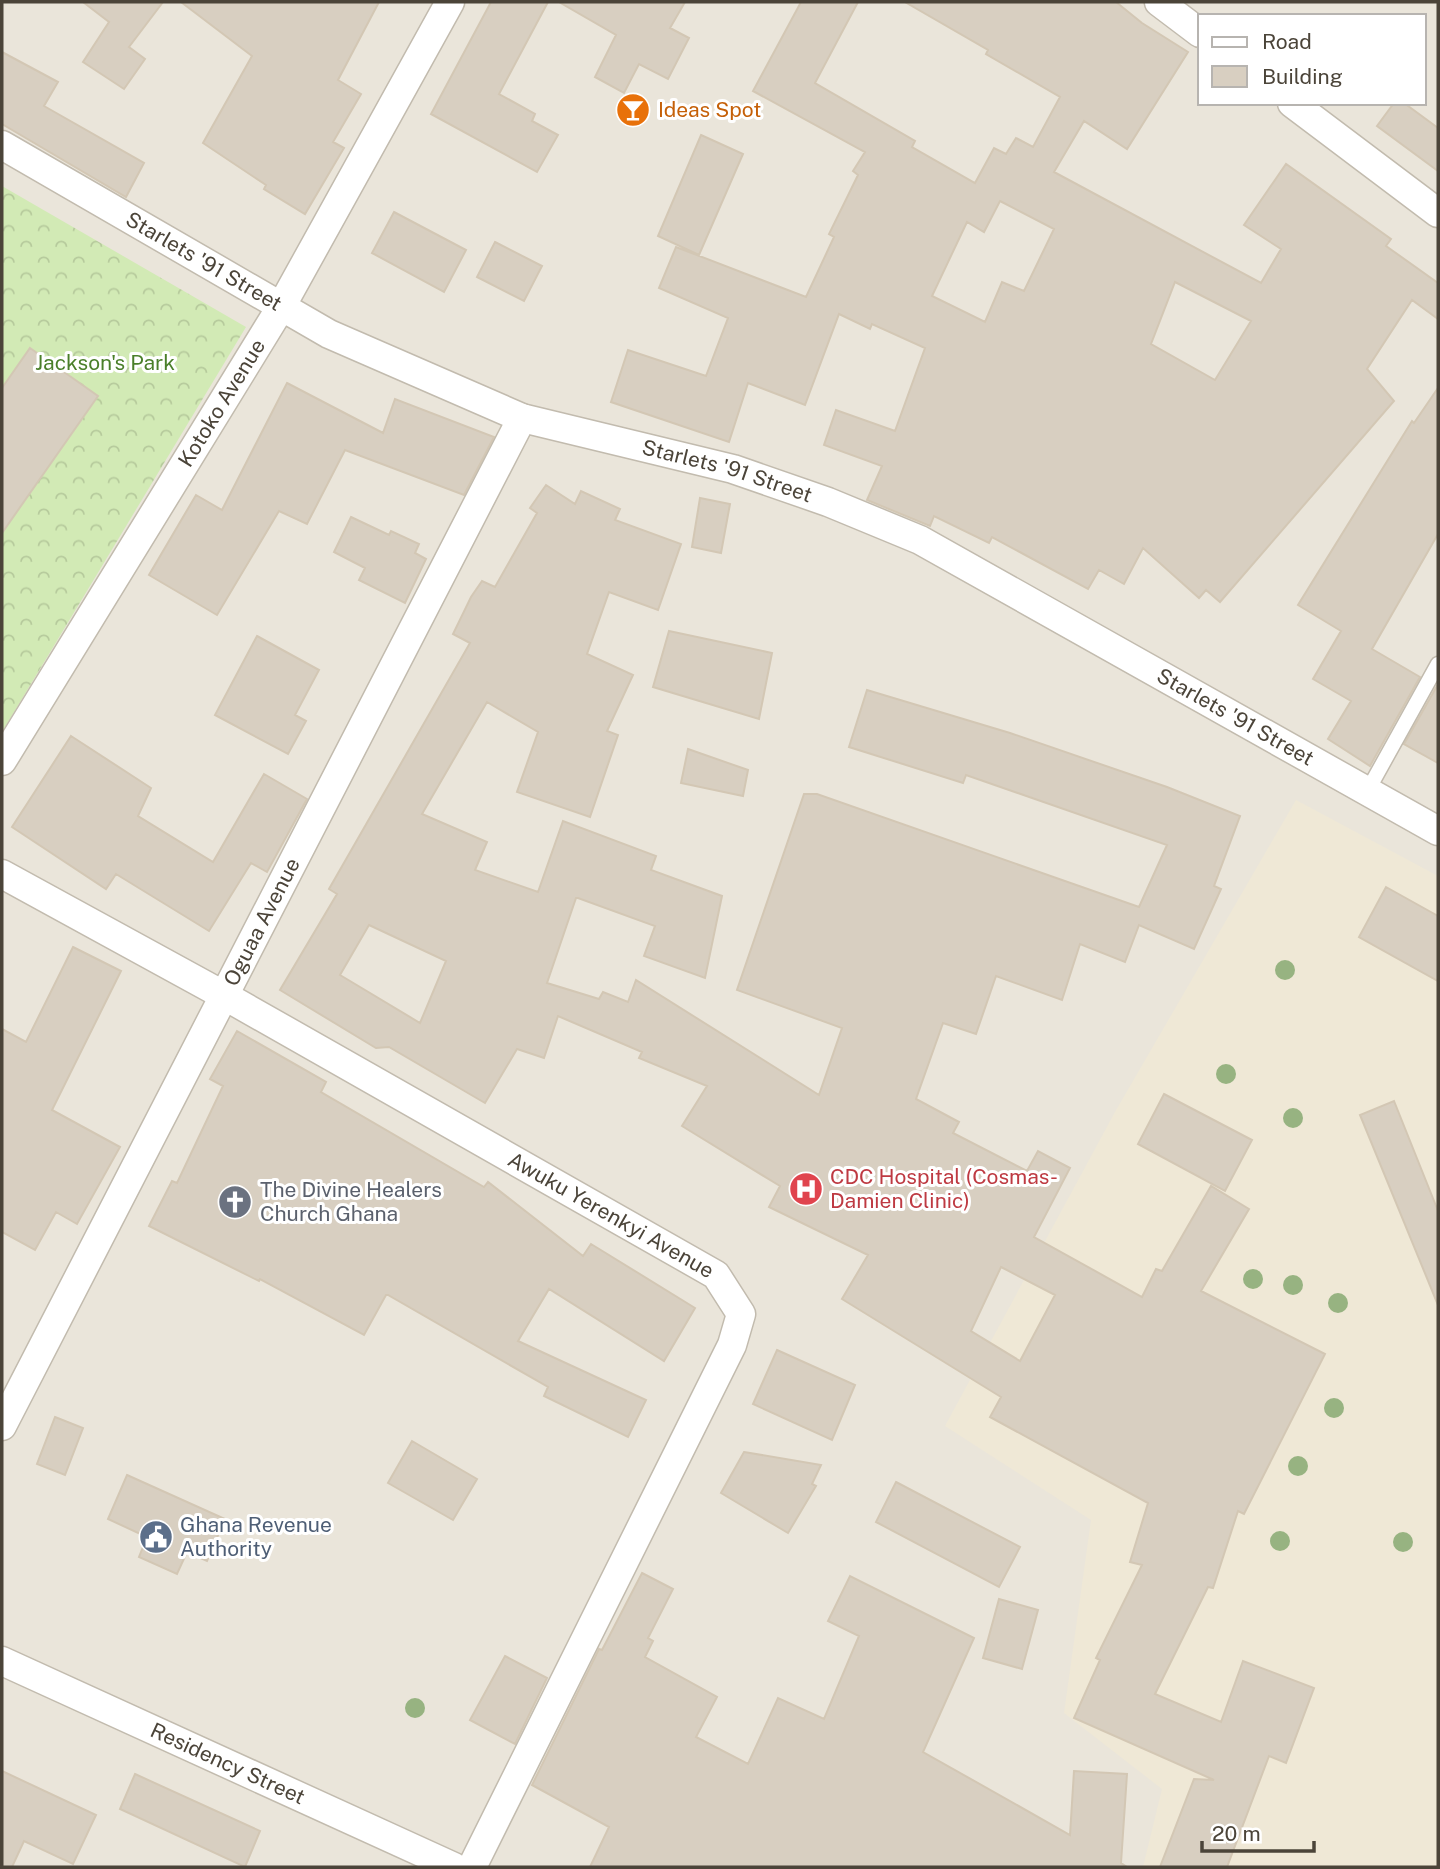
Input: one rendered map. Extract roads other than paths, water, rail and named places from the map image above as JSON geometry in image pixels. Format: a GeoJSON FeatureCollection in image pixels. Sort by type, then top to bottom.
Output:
{"type":"FeatureCollection","features":[{"type":"Feature","properties":{"kind":"street","name":"Kotoko Avenue"},"geometry":{"type":"LineString","coordinates":[[2,761],[281,307],[450,2]]}},
{"type":"Feature","properties":{"kind":"street"},"geometry":{"type":"LineString","coordinates":[[1159,2],[1198,31]]}},
{"type":"Feature","properties":{"kind":"street"},"geometry":{"type":"LineString","coordinates":[[1295,105],[1438,212]]}},
{"type":"Feature","properties":{"kind":"street","name":"Starlets '91 Street"},"geometry":{"type":"LineString","coordinates":[[2,145],[329,334],[523,418],[733,469],[828,502],[920,540],[1438,831]]}},
{"type":"Feature","properties":{"kind":"street","name":"Oguaa Avenue"},"geometry":{"type":"LineString","coordinates":[[2,1426],[523,418]]}},
{"type":"Feature","properties":{"kind":"street","name":"Awuku Yerenkyi Avenue"},"geometry":{"type":"LineString","coordinates":[[2,874],[225,996],[716,1275],[741,1314],[732,1345],[472,1867]]}},
{"type":"Feature","properties":{"kind":"street","name":"Residency Street"},"geometry":{"type":"LineString","coordinates":[[2,1661],[454,1867]]}},
{"type":"Feature","properties":{"kind":"lane"},"geometry":{"type":"LineString","coordinates":[[1368,790],[1438,664]]}},
{"type":"Feature","properties":{"kind":"place","name":"Ideas Spot"},"geometry":{"type":"Point","coordinates":[633,110]}},
{"type":"Feature","properties":{"kind":"place","name":"CDC Hospital (Cosmas- Damien Clinic)"},"geometry":{"type":"Point","coordinates":[806,1189]}},
{"type":"Feature","properties":{"kind":"place","name":"The Divine Healers Church Ghana"},"geometry":{"type":"Point","coordinates":[235,1202]}},
{"type":"Feature","properties":{"kind":"place","name":"Ghana Revenue Authority"},"geometry":{"type":"Point","coordinates":[156,1537]}},
{"type":"Feature","properties":{"kind":"park label","name":"Jackson's Park"},"geometry":{"type":"Point","coordinates":[105,363]}}]}
